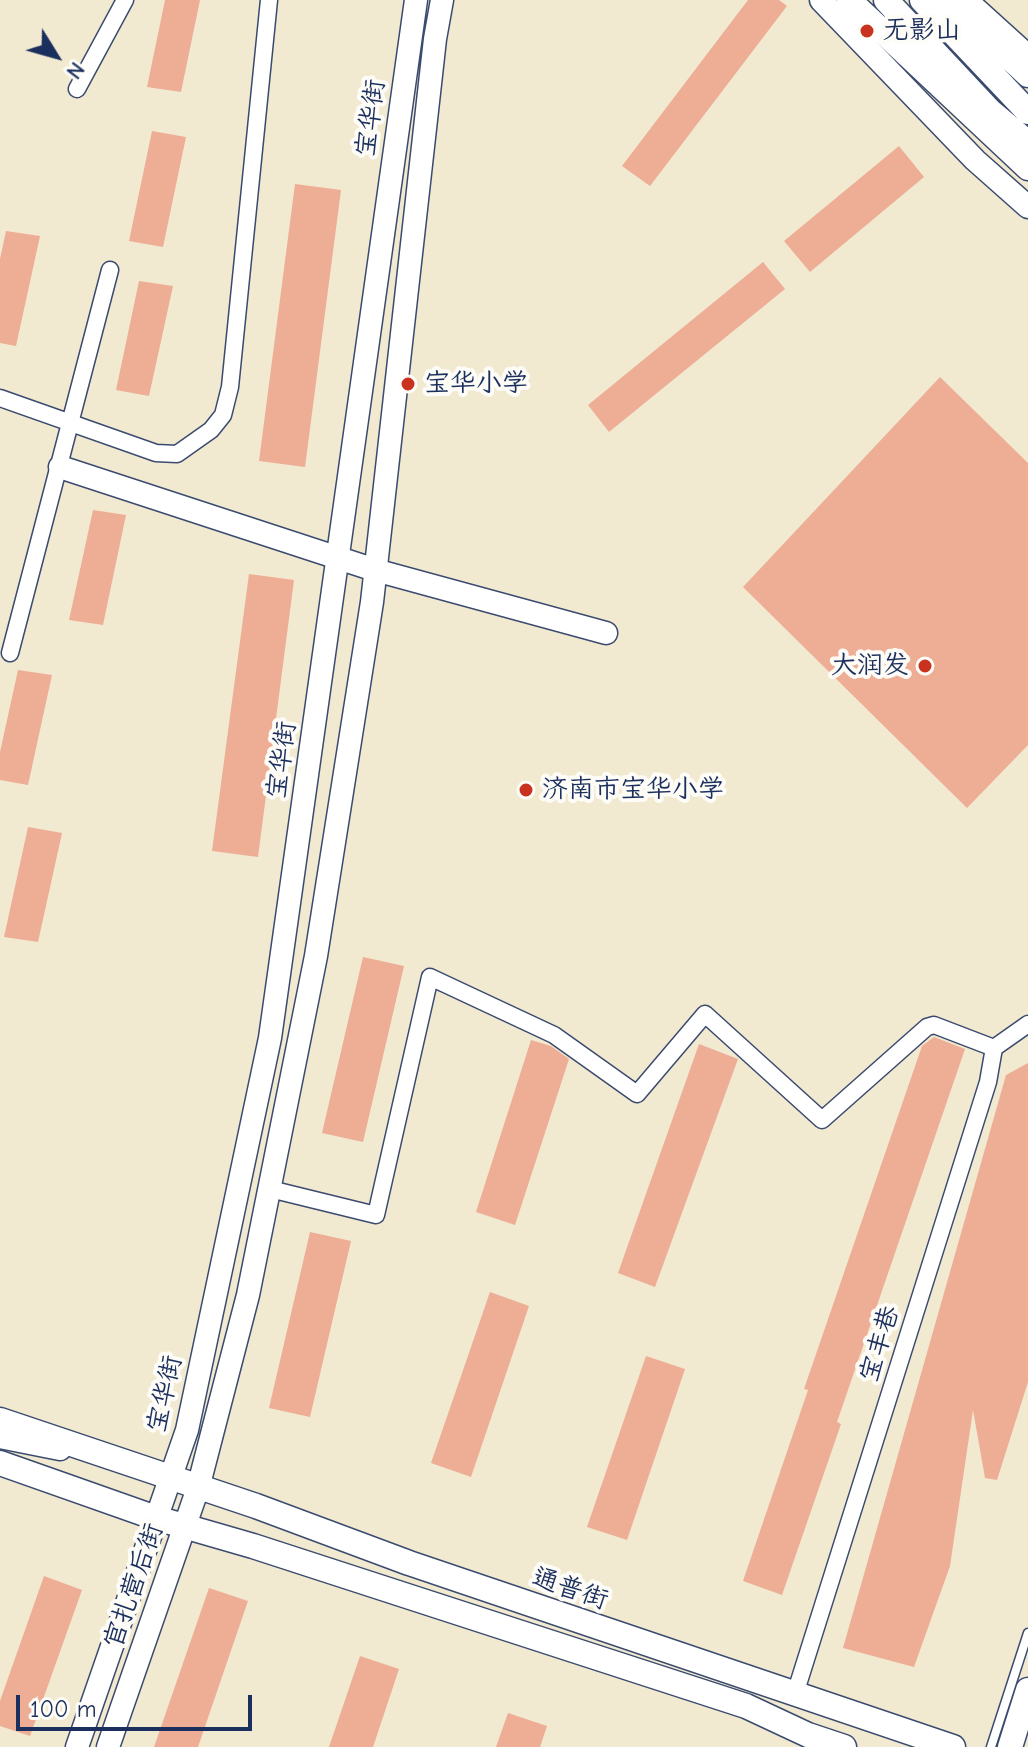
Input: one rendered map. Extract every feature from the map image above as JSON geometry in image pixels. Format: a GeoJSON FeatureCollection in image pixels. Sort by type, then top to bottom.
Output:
{"type":"FeatureCollection","features":[{"type":"Feature","properties":{"kind":"main road","name":"宝华街"},"geometry":{"type":"LineString","coordinates":[[156,1518],[187,1430],[270,1038],[416,0]]}},
{"type":"Feature","properties":{"kind":"main road","name":"宝华街"},"geometry":{"type":"LineString","coordinates":[[198,1488],[248,1295],[326,899],[330,852],[375,570],[442,0]]}},
{"type":"Feature","properties":{"kind":"main road"},"geometry":{"type":"LineString","coordinates":[[821,0],[975,160],[1028,207]]}},
{"type":"Feature","properties":{"kind":"main road"},"geometry":{"type":"LineString","coordinates":[[849,0],[1028,168]]}},
{"type":"Feature","properties":{"kind":"main road"},"geometry":{"type":"LineString","coordinates":[[886,0],[990,111],[1028,143]]}},
{"type":"Feature","properties":{"kind":"main road"},"geometry":{"type":"LineString","coordinates":[[922,0],[1028,112]]}},
{"type":"Feature","properties":{"kind":"main road"},"geometry":{"type":"LineString","coordinates":[[947,0],[1028,75]]}},
{"type":"Feature","properties":{"kind":"main road"},"geometry":{"type":"LineString","coordinates":[[966,0],[1028,56]]}},
{"type":"Feature","properties":{"kind":"main road"},"geometry":{"type":"LineString","coordinates":[[60,467],[375,570],[606,633]]}},
{"type":"Feature","properties":{"kind":"main road","name":"通普街"},"geometry":{"type":"LineString","coordinates":[[0,1420],[409,1563],[953,1747]]}},
{"type":"Feature","properties":{"kind":"main road"},"geometry":{"type":"LineString","coordinates":[[0,1437],[128,1463]]}},
{"type":"Feature","properties":{"kind":"main road"},"geometry":{"type":"LineString","coordinates":[[0,1463],[156,1518],[268,1550],[746,1706],[808,1735],[844,1747]]}},
{"type":"Feature","properties":{"kind":"main road","name":"官扎营后街"},"geometry":{"type":"LineString","coordinates":[[108,1747],[198,1488]]}},
{"type":"Feature","properties":{"kind":"main road","name":"官扎营后街"},"geometry":{"type":"LineString","coordinates":[[77,1747],[156,1518]]}},
{"type":"Feature","properties":{"kind":"main road"},"geometry":{"type":"LineString","coordinates":[[1010,1747],[1028,1690]]}},
{"type":"Feature","properties":{"kind":"main road"},"geometry":{"type":"LineString","coordinates":[[1024,1747],[1028,1736]]}},
{"type":"Feature","properties":{"kind":"street"},"geometry":{"type":"LineString","coordinates":[[77,89],[125,0]]}},
{"type":"Feature","properties":{"kind":"street"},"geometry":{"type":"LineString","coordinates":[[0,398],[156,453],[177,454],[211,430],[223,415],[230,387],[269,0]]}},
{"type":"Feature","properties":{"kind":"street"},"geometry":{"type":"LineString","coordinates":[[10,653],[110,270]]}},
{"type":"Feature","properties":{"kind":"street"},"geometry":{"type":"LineString","coordinates":[[270,1189],[376,1215],[430,977],[554,1035],[637,1094],[705,1014],[822,1120],[927,1027],[934,1025],[994,1048],[1028,1024]]}},
{"type":"Feature","properties":{"kind":"street","name":"宝丰巷"},"geometry":{"type":"LineString","coordinates":[[795,1694],[988,1082],[994,1048]]}},
{"type":"Feature","properties":{"kind":"lane"},"geometry":{"type":"LineString","coordinates":[[991,1747],[1028,1633]]}},
{"type":"Feature","properties":{"kind":"building"},"geometry":{"type":"Polygon","coordinates":[[[165,0],[200,0],[181,92],[147,87],[165,0]]]}},
{"type":"Feature","properties":{"kind":"building"},"geometry":{"type":"Polygon","coordinates":[[[748,0],[779,0],[787,6],[650,186],[622,166],[748,0]]]}},
{"type":"Feature","properties":{"kind":"building"},"geometry":{"type":"Polygon","coordinates":[[[152,131],[186,137],[163,247],[129,241],[152,131]]]}},
{"type":"Feature","properties":{"kind":"building"},"geometry":{"type":"Polygon","coordinates":[[[899,146],[924,177],[810,272],[784,241],[899,146]]]}},
{"type":"Feature","properties":{"kind":"building"},"geometry":{"type":"Polygon","coordinates":[[[295,184],[341,190],[305,467],[259,461],[295,184]]]}},
{"type":"Feature","properties":{"kind":"building"},"geometry":{"type":"Polygon","coordinates":[[[6,231],[40,236],[16,346],[0,343],[0,259],[6,231]]]}},
{"type":"Feature","properties":{"kind":"building"},"geometry":{"type":"Polygon","coordinates":[[[763,262],[785,289],[609,432],[588,405],[763,262]]]}},
{"type":"Feature","properties":{"kind":"building"},"geometry":{"type":"Polygon","coordinates":[[[139,281],[173,286],[149,396],[116,390],[139,281]]]}},
{"type":"Feature","properties":{"kind":"building","name":"大润发"},"geometry":{"type":"Polygon","coordinates":[[[940,377],[1028,463],[1028,745],[967,808],[743,587],[940,377]]]}},
{"type":"Feature","properties":{"kind":"building"},"geometry":{"type":"Polygon","coordinates":[[[93,510],[126,515],[103,625],[69,620],[93,510]]]}},
{"type":"Feature","properties":{"kind":"building"},"geometry":{"type":"Polygon","coordinates":[[[249,574],[294,580],[258,857],[212,851],[249,574]]]}},
{"type":"Feature","properties":{"kind":"building"},"geometry":{"type":"Polygon","coordinates":[[[18,670],[52,675],[28,785],[0,780],[0,752],[18,670]]]}},
{"type":"Feature","properties":{"kind":"building"},"geometry":{"type":"Polygon","coordinates":[[[28,827],[62,833],[38,942],[4,937],[28,827]]]}},
{"type":"Feature","properties":{"kind":"building"},"geometry":{"type":"Polygon","coordinates":[[[363,957],[404,966],[363,1142],[322,1133],[363,957]]]}},
{"type":"Feature","properties":{"kind":"building"},"geometry":{"type":"Polygon","coordinates":[[[934,1037],[965,1049],[837,1422],[841,1424],[782,1595],[743,1581],[808,1390],[804,1389],[922,1046],[934,1037]]]}},
{"type":"Feature","properties":{"kind":"building"},"geometry":{"type":"Polygon","coordinates":[[[531,1040],[551,1046],[569,1059],[515,1225],[476,1212],[531,1040]]]}},
{"type":"Feature","properties":{"kind":"building"},"geometry":{"type":"Polygon","coordinates":[[[699,1044],[738,1059],[655,1287],[618,1273],[699,1044]]]}},
{"type":"Feature","properties":{"kind":"building"},"geometry":{"type":"Polygon","coordinates":[[[1028,1063],[1028,1382],[997,1480],[985,1478],[973,1410],[950,1566],[914,1667],[843,1648],[1006,1075],[1028,1063]]]}},
{"type":"Feature","properties":{"kind":"building"},"geometry":{"type":"Polygon","coordinates":[[[310,1232],[351,1241],[310,1417],[269,1408],[310,1232]]]}},
{"type":"Feature","properties":{"kind":"building"},"geometry":{"type":"Polygon","coordinates":[[[490,1292],[529,1306],[471,1477],[431,1463],[490,1292]]]}},
{"type":"Feature","properties":{"kind":"building"},"geometry":{"type":"Polygon","coordinates":[[[646,1356],[685,1369],[627,1540],[587,1527],[646,1356]]]}},
{"type":"Feature","properties":{"kind":"building"},"geometry":{"type":"Polygon","coordinates":[[[44,1576],[82,1590],[30,1736],[0,1726],[0,1701],[44,1576]]]}},
{"type":"Feature","properties":{"kind":"building"},"geometry":{"type":"Polygon","coordinates":[[[209,1588],[248,1601],[198,1747],[154,1747],[209,1588]]]}},
{"type":"Feature","properties":{"kind":"building"},"geometry":{"type":"Polygon","coordinates":[[[360,1656],[399,1669],[373,1747],[329,1747],[360,1656]]]}},
{"type":"Feature","properties":{"kind":"building"},"geometry":{"type":"Polygon","coordinates":[[[508,1713],[547,1726],[540,1747],[496,1747],[508,1713]]]}},
{"type":"Feature","properties":{"kind":"place","name":"无影山"},"geometry":{"type":"Point","coordinates":[867,31]}},
{"type":"Feature","properties":{"kind":"place","name":"宝华小学"},"geometry":{"type":"Point","coordinates":[408,384]}},
{"type":"Feature","properties":{"kind":"place","name":"大润发"},"geometry":{"type":"Point","coordinates":[925,666]}},
{"type":"Feature","properties":{"kind":"place","name":"济南市宝华小学"},"geometry":{"type":"Point","coordinates":[526,790]}}]}
